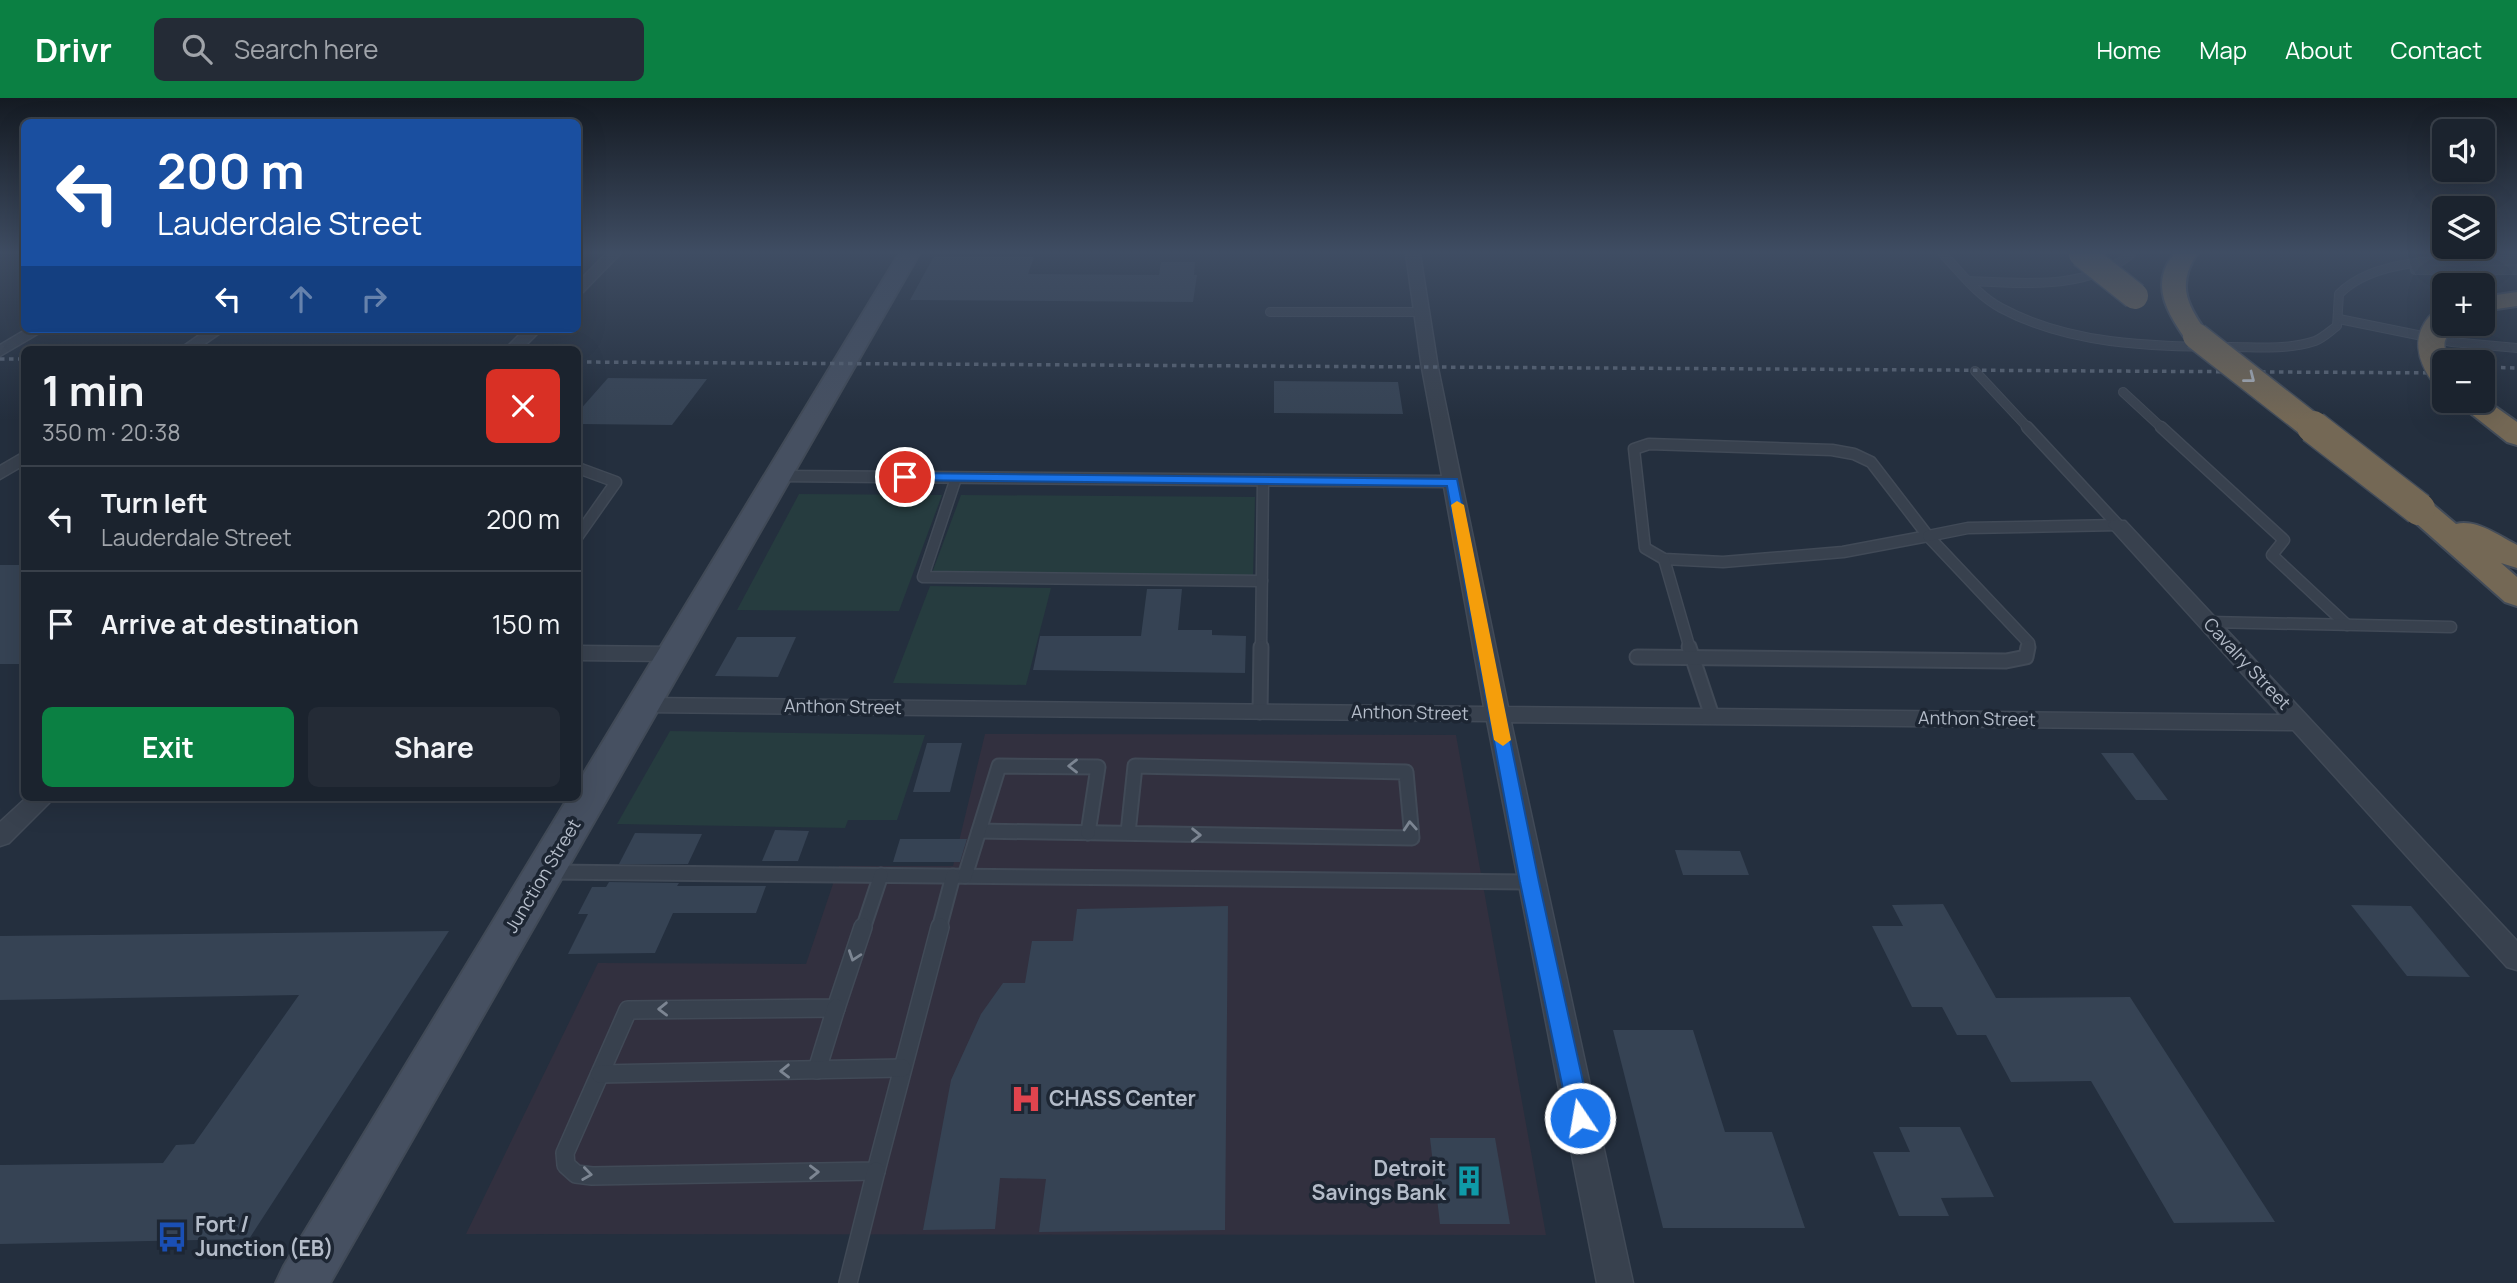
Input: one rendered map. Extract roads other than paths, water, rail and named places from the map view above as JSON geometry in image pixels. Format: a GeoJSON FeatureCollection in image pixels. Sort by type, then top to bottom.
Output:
{"type":"FeatureCollection","features":[{"type":"Feature","properties":{"kind":"highway"},"geometry":{"type":"LineString","coordinates":[[2154,309],[2196,336],[2419,509],[2517,596]]}},
{"type":"Feature","properties":{"kind":"highway"},"geometry":{"type":"LineString","coordinates":[[2180,309],[2196,336]]}},
{"type":"Feature","properties":{"kind":"highway"},"geometry":{"type":"LineString","coordinates":[[2432,333],[2429,347],[2432,355]]}},
{"type":"Feature","properties":{"kind":"highway"},"geometry":{"type":"LineString","coordinates":[[2485,413],[2517,436]]}},
{"type":"Feature","properties":{"kind":"highway"},"geometry":{"type":"LineString","coordinates":[[2419,509],[2517,558]]}},
{"type":"Feature","properties":{"kind":"street","name":"Junction Street"},"geometry":{"type":"LineString","coordinates":[[302,1283],[876,309]]}},
{"type":"Feature","properties":{"kind":"street"},"geometry":{"type":"LineString","coordinates":[[1420,312],[1530,882],[1615,1283]]}},
{"type":"Feature","properties":{"kind":"street"},"geometry":{"type":"LineString","coordinates":[[0,351],[31,333]]}},
{"type":"Feature","properties":{"kind":"street"},"geometry":{"type":"LineString","coordinates":[[192,346],[212,333]]}},
{"type":"Feature","properties":{"kind":"street"},"geometry":{"type":"LineString","coordinates":[[516,346],[530,333]]}},
{"type":"Feature","properties":{"kind":"street"},"geometry":{"type":"LineString","coordinates":[[0,474],[21,459]]}},
{"type":"Feature","properties":{"kind":"street"},"geometry":{"type":"LineString","coordinates":[[778,476],[1453,482]]}},
{"type":"Feature","properties":{"kind":"street","name":"Cavalry Street"},"geometry":{"type":"LineString","coordinates":[[2118,525],[2517,959]]}},
{"type":"Feature","properties":{"kind":"street"},"geometry":{"type":"LineString","coordinates":[[581,653],[672,654]]}},
{"type":"Feature","properties":{"kind":"street","name":"Anthon Street"},"geometry":{"type":"LineString","coordinates":[[644,705],[2302,723]]}},
{"type":"Feature","properties":{"kind":"street"},"geometry":{"type":"LineString","coordinates":[[0,837],[38,801]]}},
{"type":"Feature","properties":{"kind":"lane"},"geometry":{"type":"LineString","coordinates":[[2005,309],[2033,322],[2078,335],[2132,345],[2289,347],[2326,336],[2337,326],[2337,309]]}},
{"type":"Feature","properties":{"kind":"lane"},"geometry":{"type":"LineString","coordinates":[[1270,312],[1420,312]]}},
{"type":"Feature","properties":{"kind":"lane"},"geometry":{"type":"LineString","coordinates":[[2339,319],[2452,342],[2517,348]]}},
{"type":"Feature","properties":{"kind":"lane","name":"Cavalry Street"},"geometry":{"type":"LineString","coordinates":[[1975,371],[2118,525]]}},
{"type":"Feature","properties":{"kind":"lane"},"geometry":{"type":"LineString","coordinates":[[2123,392],[2284,540],[2272,555],[2347,625]]}},
{"type":"Feature","properties":{"kind":"lane"},"geometry":{"type":"LineString","coordinates":[[1637,657],[2006,661],[2026,657],[2029,643],[1927,534],[1871,462],[1854,454],[1832,450],[1649,444],[1634,449],[1645,548],[1664,559],[1723,562],[1843,552],[1927,534],[1968,528],[2118,525]]}},
{"type":"Feature","properties":{"kind":"lane"},"geometry":{"type":"LineString","coordinates":[[581,469],[617,482],[581,532]]}},
{"type":"Feature","properties":{"kind":"lane"},"geometry":{"type":"LineString","coordinates":[[956,478],[923,577],[1262,581]]}},
{"type":"Feature","properties":{"kind":"lane"},"geometry":{"type":"LineString","coordinates":[[1260,712],[1263,480]]}},
{"type":"Feature","properties":{"kind":"lane"},"geometry":{"type":"LineString","coordinates":[[1664,559],[1712,716]]}},
{"type":"Feature","properties":{"kind":"lane"},"geometry":{"type":"LineString","coordinates":[[2209,622],[2451,627]]}},
{"type":"Feature","properties":{"kind":"lane"},"geometry":{"type":"LineString","coordinates":[[848,1283],[902,1069],[959,876],[979,831],[999,766],[1098,766],[1088,833]]}},
{"type":"Feature","properties":{"kind":"lane"},"geometry":{"type":"LineString","coordinates":[[979,831],[1412,838],[1406,772],[1135,766],[1128,833]]}},
{"type":"Feature","properties":{"kind":"lane"},"geometry":{"type":"LineString","coordinates":[[545,872],[1530,882]]}},
{"type":"Feature","properties":{"kind":"lane"},"geometry":{"type":"LineString","coordinates":[[817,1070],[881,875]]}},
{"type":"Feature","properties":{"kind":"lane"},"geometry":{"type":"LineString","coordinates":[[836,1007],[628,1010],[565,1153],[566,1165],[576,1174],[592,1176],[876,1171]]}},
{"type":"Feature","properties":{"kind":"lane"},"geometry":{"type":"LineString","coordinates":[[600,1074],[902,1069]]}},
{"type":"Feature","properties":{"kind":"railway"},"geometry":{"type":"LineString","coordinates":[[0,359],[21,359]]}},
{"type":"Feature","properties":{"kind":"railway"},"geometry":{"type":"LineString","coordinates":[[581,362],[2432,373]]}},
{"type":"Feature","properties":{"kind":"railway"},"geometry":{"type":"LineString","coordinates":[[2495,367],[2517,368]]}},
{"type":"Feature","properties":{"kind":"place","name":"CHASS Center"},"geometry":{"type":"Point","coordinates":[1026,1099]}},
{"type":"Feature","properties":{"kind":"place","name":"Detroit Savings Bank"},"geometry":{"type":"Point","coordinates":[1469,1181]}},
{"type":"Feature","properties":{"kind":"place","name":"Fort / Junction (EB)"},"geometry":{"type":"Point","coordinates":[172,1237]}}]}
